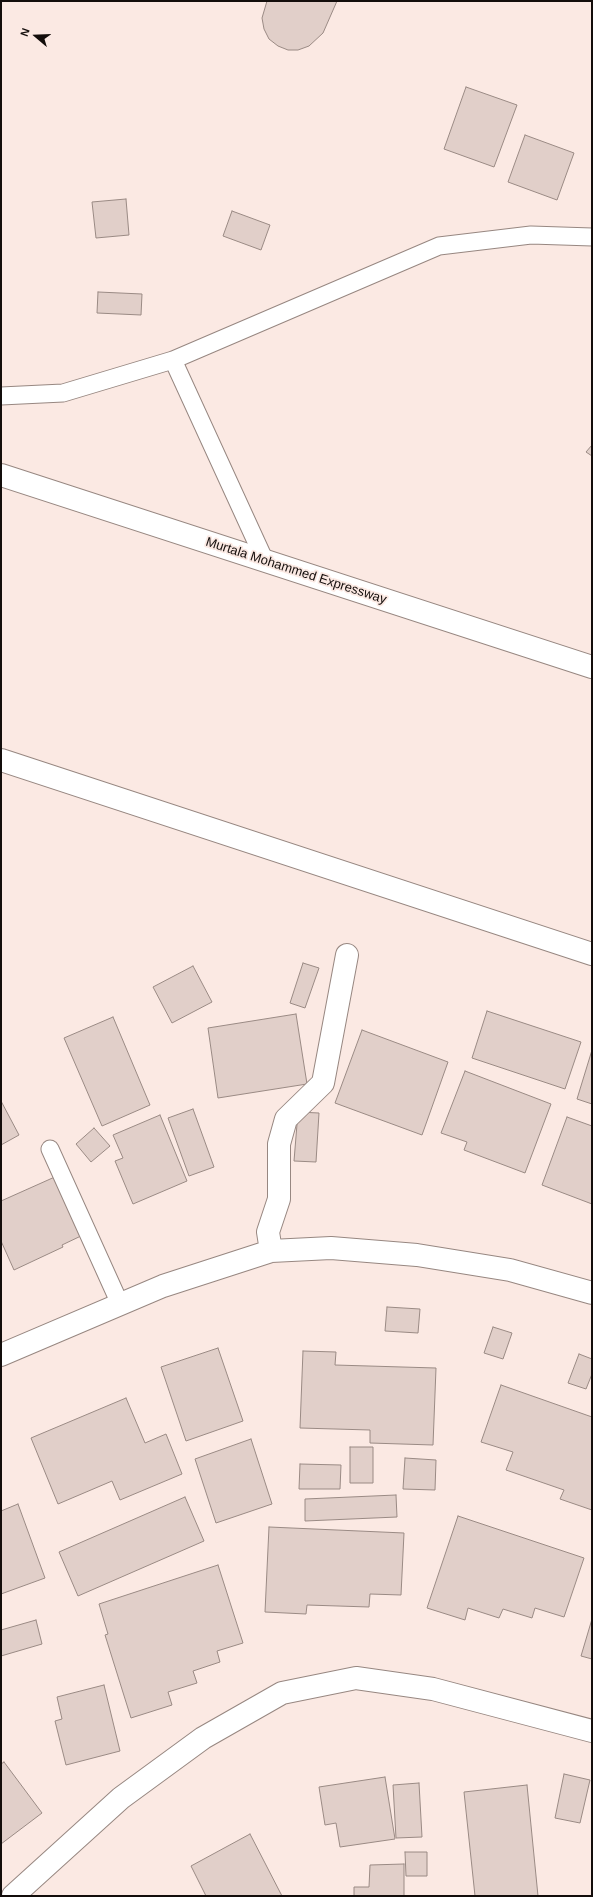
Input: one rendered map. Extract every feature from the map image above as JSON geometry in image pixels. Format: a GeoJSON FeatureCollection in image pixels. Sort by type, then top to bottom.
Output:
{"type":"FeatureCollection","features":[{"type":"Feature","properties":{"kind":"street","name":"Murtala Mohammed Expressway"},"geometry":{"type":"LineString","coordinates":[[1,475],[592,667]]}},
{"type":"Feature","properties":{"kind":"street"},"geometry":{"type":"LineString","coordinates":[[1,760],[592,954]]}},
{"type":"Feature","properties":{"kind":"street"},"geometry":{"type":"LineString","coordinates":[[272,1252],[268,1232],[279,1199],[279,1144],[286,1119],[323,1083],[347,956]]}},
{"type":"Feature","properties":{"kind":"street"},"geometry":{"type":"LineString","coordinates":[[1,1355],[163,1286],[272,1252],[331,1248],[416,1255],[510,1270],[592,1293]]}},
{"type":"Feature","properties":{"kind":"street"},"geometry":{"type":"LineString","coordinates":[[12,1896],[121,1798],[204,1738],[282,1693],[356,1678],[433,1689],[592,1732]]}},
{"type":"Feature","properties":{"kind":"lane"},"geometry":{"type":"LineString","coordinates":[[1,396],[63,392],[173,360],[439,246],[531,235],[592,237]]}},
{"type":"Feature","properties":{"kind":"lane"},"geometry":{"type":"LineString","coordinates":[[173,360],[265,561]]}},
{"type":"Feature","properties":{"kind":"lane"},"geometry":{"type":"LineString","coordinates":[[50,1149],[120,1304]]}},
{"type":"Feature","properties":{"kind":"building"},"geometry":{"type":"Polygon","coordinates":[[[267,1],[337,1],[323,33],[309,46],[298,50],[288,50],[278,46],[269,39],[264,29],[262,18],[267,1]]]}},
{"type":"Feature","properties":{"kind":"building"},"geometry":{"type":"Polygon","coordinates":[[[466,87],[517,105],[494,167],[444,149],[466,87]]]}},
{"type":"Feature","properties":{"kind":"building"},"geometry":{"type":"Polygon","coordinates":[[[525,135],[574,153],[557,200],[508,182],[525,135]]]}},
{"type":"Feature","properties":{"kind":"building"},"geometry":{"type":"Polygon","coordinates":[[[126,199],[129,235],[96,238],[92,202],[126,199]]]}},
{"type":"Feature","properties":{"kind":"building"},"geometry":{"type":"Polygon","coordinates":[[[232,211],[270,225],[261,250],[223,236],[232,211]]]}},
{"type":"Feature","properties":{"kind":"building"},"geometry":{"type":"Polygon","coordinates":[[[98,292],[142,294],[141,315],[97,313],[98,292]]]}},
{"type":"Feature","properties":{"kind":"building"},"geometry":{"type":"Polygon","coordinates":[[[592,445],[592,456],[586,452],[592,445]]]}},
{"type":"Feature","properties":{"kind":"building"},"geometry":{"type":"Polygon","coordinates":[[[303,963],[319,968],[305,1008],[290,1003],[303,963]]]}},
{"type":"Feature","properties":{"kind":"building"},"geometry":{"type":"Polygon","coordinates":[[[193,966],[212,1002],[172,1023],[153,987],[193,966]]]}},
{"type":"Feature","properties":{"kind":"building"},"geometry":{"type":"Polygon","coordinates":[[[487,1011],[581,1042],[565,1089],[472,1058],[487,1011]]]}},
{"type":"Feature","properties":{"kind":"building"},"geometry":{"type":"Polygon","coordinates":[[[296,1014],[307,1084],[218,1098],[208,1028],[296,1014]]]}},
{"type":"Feature","properties":{"kind":"building"},"geometry":{"type":"Polygon","coordinates":[[[113,1017],[150,1105],[102,1126],[64,1038],[113,1017]]]}},
{"type":"Feature","properties":{"kind":"building"},"geometry":{"type":"Polygon","coordinates":[[[362,1030],[448,1062],[422,1135],[335,1103],[362,1030]]]}},
{"type":"Feature","properties":{"kind":"building"},"geometry":{"type":"Polygon","coordinates":[[[592,1050],[592,1104],[577,1099],[592,1050]]]}},
{"type":"Feature","properties":{"kind":"building"},"geometry":{"type":"Polygon","coordinates":[[[465,1071],[551,1104],[525,1173],[464,1150],[467,1142],[441,1133],[465,1071]]]}},
{"type":"Feature","properties":{"kind":"building"},"geometry":{"type":"Polygon","coordinates":[[[1,1101],[19,1135],[1,1145],[1,1101]]]}},
{"type":"Feature","properties":{"kind":"building"},"geometry":{"type":"Polygon","coordinates":[[[193,1109],[214,1167],[189,1176],[168,1118],[193,1109]]]}},
{"type":"Feature","properties":{"kind":"building"},"geometry":{"type":"Polygon","coordinates":[[[298,1112],[319,1113],[316,1162],[294,1161],[298,1112]]]}},
{"type":"Feature","properties":{"kind":"building"},"geometry":{"type":"Polygon","coordinates":[[[160,1115],[187,1181],[133,1204],[115,1161],[123,1158],[113,1135],[160,1115]]]}},
{"type":"Feature","properties":{"kind":"building"},"geometry":{"type":"Polygon","coordinates":[[[567,1117],[592,1126],[592,1204],[542,1185],[567,1117]]]}},
{"type":"Feature","properties":{"kind":"building"},"geometry":{"type":"Polygon","coordinates":[[[94,1128],[110,1146],[91,1162],[76,1144],[94,1128]]]}},
{"type":"Feature","properties":{"kind":"building"},"geometry":{"type":"Polygon","coordinates":[[[57,1176],[83,1235],[62,1245],[63,1247],[14,1270],[1,1241],[1,1201],[57,1176]]]}},
{"type":"Feature","properties":{"kind":"building"},"geometry":{"type":"Polygon","coordinates":[[[387,1307],[420,1309],[418,1333],[385,1331],[387,1307]]]}},
{"type":"Feature","properties":{"kind":"building"},"geometry":{"type":"Polygon","coordinates":[[[493,1327],[512,1333],[503,1359],[484,1353],[493,1327]]]}},
{"type":"Feature","properties":{"kind":"building"},"geometry":{"type":"Polygon","coordinates":[[[218,1348],[243,1421],[186,1441],[161,1367],[218,1348]]]}},
{"type":"Feature","properties":{"kind":"building"},"geometry":{"type":"Polygon","coordinates":[[[303,1351],[336,1352],[335,1365],[436,1368],[433,1445],[370,1443],[370,1430],[300,1428],[303,1351]]]}},
{"type":"Feature","properties":{"kind":"building"},"geometry":{"type":"Polygon","coordinates":[[[579,1354],[592,1359],[592,1374],[586,1389],[568,1383],[579,1354]]]}},
{"type":"Feature","properties":{"kind":"building"},"geometry":{"type":"Polygon","coordinates":[[[501,1385],[592,1417],[592,1510],[560,1499],[564,1490],[506,1470],[513,1452],[481,1442],[501,1385]]]}},
{"type":"Feature","properties":{"kind":"building"},"geometry":{"type":"Polygon","coordinates":[[[126,1398],[145,1443],[166,1434],[182,1474],[120,1500],[112,1481],[58,1504],[31,1438],[126,1398]]]}},
{"type":"Feature","properties":{"kind":"building"},"geometry":{"type":"Polygon","coordinates":[[[251,1439],[272,1504],[216,1523],[195,1459],[251,1439]]]}},
{"type":"Feature","properties":{"kind":"building"},"geometry":{"type":"Polygon","coordinates":[[[350,1447],[373,1447],[373,1483],[350,1483],[350,1447]]]}},
{"type":"Feature","properties":{"kind":"building"},"geometry":{"type":"Polygon","coordinates":[[[405,1458],[436,1460],[435,1490],[403,1489],[405,1458]]]}},
{"type":"Feature","properties":{"kind":"building"},"geometry":{"type":"Polygon","coordinates":[[[300,1464],[341,1465],[340,1489],[299,1489],[300,1464]]]}},
{"type":"Feature","properties":{"kind":"building"},"geometry":{"type":"Polygon","coordinates":[[[396,1495],[397,1517],[305,1521],[305,1499],[396,1495]]]}},
{"type":"Feature","properties":{"kind":"building"},"geometry":{"type":"Polygon","coordinates":[[[185,1497],[204,1541],[78,1596],[59,1552],[185,1497]]]}},
{"type":"Feature","properties":{"kind":"building"},"geometry":{"type":"Polygon","coordinates":[[[18,1504],[45,1578],[1,1594],[1,1511],[18,1504]]]}},
{"type":"Feature","properties":{"kind":"building"},"geometry":{"type":"Polygon","coordinates":[[[458,1516],[584,1558],[564,1617],[535,1608],[532,1618],[503,1609],[499,1618],[468,1608],[465,1620],[427,1608],[458,1516]]]}},
{"type":"Feature","properties":{"kind":"building"},"geometry":{"type":"Polygon","coordinates":[[[269,1527],[404,1533],[401,1595],[370,1594],[369,1607],[307,1605],[306,1614],[265,1612],[269,1527]]]}},
{"type":"Feature","properties":{"kind":"building"},"geometry":{"type":"Polygon","coordinates":[[[218,1565],[243,1643],[217,1651],[220,1662],[193,1671],[197,1683],[168,1692],[172,1705],[131,1718],[105,1635],[108,1634],[99,1604],[218,1565]]]}},
{"type":"Feature","properties":{"kind":"building"},"geometry":{"type":"Polygon","coordinates":[[[592,1619],[592,1659],[581,1656],[592,1619]]]}},
{"type":"Feature","properties":{"kind":"building"},"geometry":{"type":"Polygon","coordinates":[[[36,1620],[42,1644],[1,1656],[1,1630],[36,1620]]]}},
{"type":"Feature","properties":{"kind":"building"},"geometry":{"type":"Polygon","coordinates":[[[104,1685],[120,1751],[66,1765],[55,1721],[62,1719],[57,1697],[104,1685]]]}},
{"type":"Feature","properties":{"kind":"building"},"geometry":{"type":"Polygon","coordinates":[[[4,1762],[42,1813],[1,1844],[1,1764],[4,1762]]]}},
{"type":"Feature","properties":{"kind":"building"},"geometry":{"type":"Polygon","coordinates":[[[564,1774],[590,1780],[580,1823],[555,1818],[564,1774]]]}},
{"type":"Feature","properties":{"kind":"building"},"geometry":{"type":"Polygon","coordinates":[[[385,1777],[395,1839],[340,1847],[336,1823],[325,1825],[319,1787],[385,1777]]]}},
{"type":"Feature","properties":{"kind":"building"},"geometry":{"type":"Polygon","coordinates":[[[419,1783],[422,1837],[396,1838],[393,1785],[419,1783]]]}},
{"type":"Feature","properties":{"kind":"building"},"geometry":{"type":"Polygon","coordinates":[[[527,1785],[538,1896],[475,1896],[464,1792],[527,1785]]]}},
{"type":"Feature","properties":{"kind":"building"},"geometry":{"type":"Polygon","coordinates":[[[250,1834],[282,1896],[206,1896],[191,1866],[250,1834]]]}},
{"type":"Feature","properties":{"kind":"building"},"geometry":{"type":"Polygon","coordinates":[[[405,1852],[427,1852],[427,1876],[406,1876],[405,1852]]]}},
{"type":"Feature","properties":{"kind":"building"},"geometry":{"type":"Polygon","coordinates":[[[404,1864],[404,1896],[354,1896],[354,1887],[369,1887],[370,1865],[404,1864]]]}}]}
